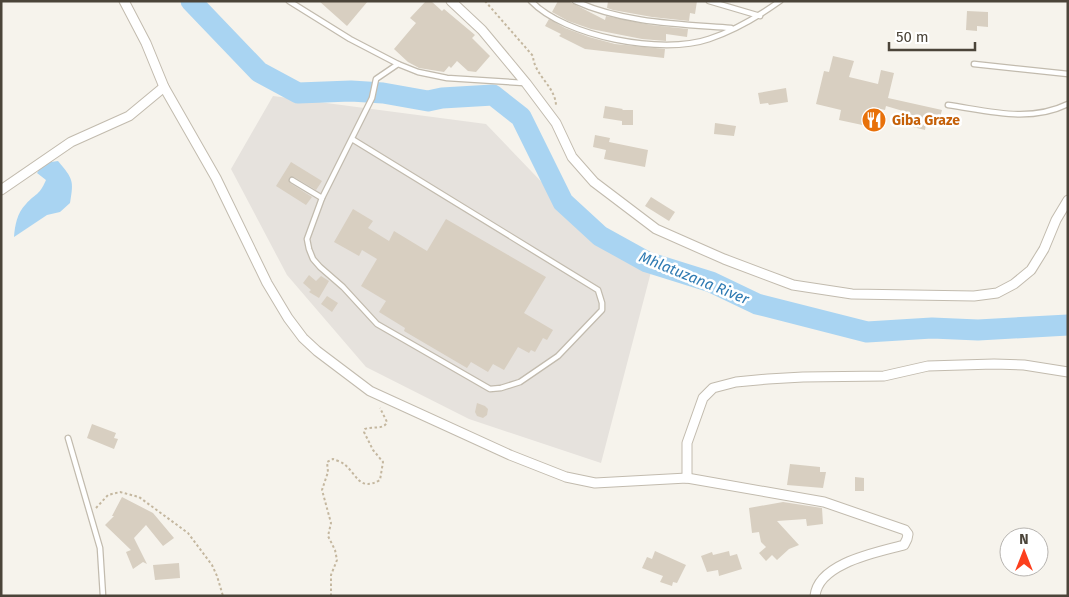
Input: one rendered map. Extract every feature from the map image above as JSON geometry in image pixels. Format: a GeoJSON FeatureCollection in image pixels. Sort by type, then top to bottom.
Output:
{"type":"FeatureCollection","features":[{"type":"Feature","properties":{"kind":"street"},"geometry":{"type":"LineString","coordinates":[[124,1],[146,43],[164,87],[216,178],[267,283],[288,318],[303,338],[317,351],[370,391],[510,455],[566,477],[595,483],[688,478],[824,502],[898,527],[905,530],[908,534],[904,545],[844,563],[825,577],[816,589],[815,596]]}},
{"type":"Feature","properties":{"kind":"street"},"geometry":{"type":"LineString","coordinates":[[452,1],[482,30],[526,83],[556,123],[572,157],[594,182],[656,229],[724,259],[793,285],[852,294],[974,296],[997,293],[1014,284],[1031,270],[1044,249],[1056,220],[1068,200]]}},
{"type":"Feature","properties":{"kind":"street"},"geometry":{"type":"LineString","coordinates":[[1,190],[71,142],[129,116],[164,87]]}},
{"type":"Feature","properties":{"kind":"street"},"geometry":{"type":"LineString","coordinates":[[688,478],[687,443],[703,398],[713,388],[736,382],[785,378],[884,376],[936,366],[1024,365],[1068,372]]}},
{"type":"Feature","properties":{"kind":"lane"},"geometry":{"type":"LineString","coordinates":[[288,1],[350,39],[398,64],[430,75],[447,78],[526,83]]}},
{"type":"Feature","properties":{"kind":"lane"},"geometry":{"type":"LineString","coordinates":[[531,1],[556,19],[576,29],[622,41],[673,45],[691,44],[710,39],[760,16],[780,1]]}},
{"type":"Feature","properties":{"kind":"lane"},"geometry":{"type":"LineString","coordinates":[[575,1],[605,12],[648,20],[734,28]]}},
{"type":"Feature","properties":{"kind":"lane"},"geometry":{"type":"LineString","coordinates":[[709,1],[760,16]]}},
{"type":"Feature","properties":{"kind":"lane"},"geometry":{"type":"LineString","coordinates":[[352,139],[598,290],[602,302],[602,310],[558,356],[520,382],[501,388],[490,389],[378,324],[313,259],[307,238],[322,198],[372,98],[376,78],[398,64]]}},
{"type":"Feature","properties":{"kind":"lane"},"geometry":{"type":"LineString","coordinates":[[974,64],[1068,74]]}},
{"type":"Feature","properties":{"kind":"lane"},"geometry":{"type":"LineString","coordinates":[[948,105],[1023,116],[1042,113],[1068,104]]}},
{"type":"Feature","properties":{"kind":"lane"},"geometry":{"type":"LineString","coordinates":[[292,180],[322,198]]}},
{"type":"Feature","properties":{"kind":"lane"},"geometry":{"type":"LineString","coordinates":[[68,438],[100,548],[103,596]]}},
{"type":"Feature","properties":{"kind":"path"},"geometry":{"type":"LineString","coordinates":[[485,1],[532,56],[533,63],[556,97],[556,123]]}},
{"type":"Feature","properties":{"kind":"path"},"geometry":{"type":"LineString","coordinates":[[332,596],[330,575],[337,560],[335,550],[328,536],[331,522],[322,490],[328,472],[327,462],[333,459],[344,464],[356,479],[368,485],[380,480],[382,462],[373,450],[364,432],[365,429],[372,427],[383,427],[387,422],[370,391]]}},
{"type":"Feature","properties":{"kind":"path"},"geometry":{"type":"LineString","coordinates":[[96,508],[108,495],[120,492],[139,497],[188,534],[212,565],[223,596]]}},
{"type":"Feature","properties":{"kind":"shaded area"},"geometry":{"type":"Polygon","coordinates":[[[273,96],[486,124],[579,221],[651,272],[601,463],[469,419],[366,367],[287,275],[231,169],[273,96]]]}},
{"type":"Feature","properties":{"kind":"water"},"geometry":{"type":"Polygon","coordinates":[[[58,161],[71,180],[70,203],[60,212],[47,215],[14,237],[20,211],[39,192],[46,180],[37,173],[44,163],[58,161]]]}},
{"type":"Feature","properties":{"kind":"building"},"geometry":{"type":"Polygon","coordinates":[[[319,1],[368,1],[347,26],[319,1]]]}},
{"type":"Feature","properties":{"kind":"building"},"geometry":{"type":"Polygon","coordinates":[[[426,1],[431,1],[442,11],[444,9],[475,35],[472,38],[490,56],[476,72],[468,71],[457,61],[444,72],[419,68],[408,62],[394,49],[416,23],[410,18],[426,1]]]}},
{"type":"Feature","properties":{"kind":"building"},"geometry":{"type":"Polygon","coordinates":[[[558,1],[568,1],[605,20],[606,16],[651,25],[688,29],[687,37],[666,34],[666,41],[642,39],[591,29],[568,21],[552,12],[558,1]]]}},
{"type":"Feature","properties":{"kind":"building"},"geometry":{"type":"Polygon","coordinates":[[[608,1],[697,1],[695,14],[690,13],[689,21],[613,10],[607,8],[608,1]]]}},
{"type":"Feature","properties":{"kind":"building"},"geometry":{"type":"Polygon","coordinates":[[[967,11],[988,12],[988,27],[977,26],[977,31],[966,30],[967,11]]]}},
{"type":"Feature","properties":{"kind":"building"},"geometry":{"type":"Polygon","coordinates":[[[549,19],[565,28],[615,44],[665,49],[664,58],[585,49],[559,36],[561,34],[545,26],[549,19]]]}},
{"type":"Feature","properties":{"kind":"building"},"geometry":{"type":"Polygon","coordinates":[[[833,56],[854,61],[849,77],[878,84],[881,70],[894,73],[888,98],[942,110],[939,121],[927,118],[925,130],[913,127],[916,117],[902,114],[903,111],[886,106],[885,110],[872,107],[867,126],[839,120],[841,110],[816,104],[824,71],[829,72],[833,56]]]}},
{"type":"Feature","properties":{"kind":"building"},"geometry":{"type":"Polygon","coordinates":[[[786,88],[788,102],[769,105],[768,103],[760,104],[758,93],[786,88]]]}},
{"type":"Feature","properties":{"kind":"building"},"geometry":{"type":"Polygon","coordinates":[[[605,106],[622,110],[633,110],[633,125],[622,125],[622,121],[603,118],[605,106]]]}},
{"type":"Feature","properties":{"kind":"building"},"geometry":{"type":"Polygon","coordinates":[[[715,123],[736,126],[734,136],[714,134],[715,123]]]}},
{"type":"Feature","properties":{"kind":"building"},"geometry":{"type":"Polygon","coordinates":[[[595,135],[610,138],[609,142],[648,150],[645,167],[604,159],[606,150],[593,147],[595,135]]]}},
{"type":"Feature","properties":{"kind":"building"},"geometry":{"type":"Polygon","coordinates":[[[291,162],[322,181],[316,190],[294,177],[289,178],[290,183],[312,197],[306,205],[276,186],[291,162]]]}},
{"type":"Feature","properties":{"kind":"building"},"geometry":{"type":"Polygon","coordinates":[[[651,197],[675,212],[669,221],[645,206],[651,197]]]}},
{"type":"Feature","properties":{"kind":"building"},"geometry":{"type":"Polygon","coordinates":[[[353,209],[373,221],[368,228],[389,241],[394,231],[427,251],[446,219],[546,277],[524,313],[553,330],[547,340],[543,338],[535,352],[531,350],[529,353],[518,347],[504,370],[493,364],[488,372],[471,362],[467,368],[404,331],[405,328],[379,312],[386,301],[361,286],[377,259],[362,250],[359,256],[334,242],[353,209]]]}},
{"type":"Feature","properties":{"kind":"building"},"geometry":{"type":"Polygon","coordinates":[[[309,275],[316,281],[321,276],[329,281],[319,298],[309,292],[311,290],[303,283],[309,275]]]}},
{"type":"Feature","properties":{"kind":"building"},"geometry":{"type":"Polygon","coordinates":[[[327,296],[338,303],[332,312],[321,304],[327,296]]]}},
{"type":"Feature","properties":{"kind":"building"},"geometry":{"type":"Polygon","coordinates":[[[477,403],[488,409],[487,415],[483,418],[477,416],[475,412],[477,403]]]}},
{"type":"Feature","properties":{"kind":"building"},"geometry":{"type":"Polygon","coordinates":[[[92,424],[116,433],[114,438],[118,439],[114,449],[87,438],[92,424]]]}},
{"type":"Feature","properties":{"kind":"building"},"geometry":{"type":"Polygon","coordinates":[[[790,464],[820,467],[820,472],[826,472],[823,488],[787,485],[790,464]]]}},
{"type":"Feature","properties":{"kind":"building"},"geometry":{"type":"Polygon","coordinates":[[[855,477],[864,478],[864,491],[855,491],[855,477]]]}},
{"type":"Feature","properties":{"kind":"building"},"geometry":{"type":"Polygon","coordinates":[[[122,497],[153,513],[174,538],[163,546],[146,525],[134,538],[147,564],[143,562],[133,569],[126,552],[131,550],[105,525],[114,516],[112,516],[122,497]]]}},
{"type":"Feature","properties":{"kind":"building"},"geometry":{"type":"Polygon","coordinates":[[[783,502],[822,508],[823,524],[807,526],[806,519],[777,521],[799,545],[789,549],[777,560],[772,555],[766,561],[759,553],[766,547],[761,542],[759,532],[752,533],[749,508],[783,502]]]}},
{"type":"Feature","properties":{"kind":"building"},"geometry":{"type":"Polygon","coordinates":[[[655,551],[686,565],[677,583],[673,582],[672,586],[660,582],[663,576],[642,568],[647,557],[652,559],[655,551]]]}},
{"type":"Feature","properties":{"kind":"building"},"geometry":{"type":"Polygon","coordinates":[[[729,551],[730,556],[737,554],[742,569],[719,576],[718,570],[707,572],[701,556],[712,552],[713,555],[729,551]]]}},
{"type":"Feature","properties":{"kind":"building"},"geometry":{"type":"Polygon","coordinates":[[[179,563],[180,578],[155,580],[153,565],[179,563]]]}},
{"type":"Feature","properties":{"kind":"waterway","name":"Mhlatuzana River"},"geometry":{"type":"LineString","coordinates":[[191,1],[259,72],[298,93],[351,91],[383,93],[428,101],[442,98],[493,95],[521,117],[563,202],[600,236],[647,262],[711,282],[757,304],[867,332],[932,328],[978,330],[1068,325]]}},
{"type":"Feature","properties":{"kind":"place","name":"Giba Graze"},"geometry":{"type":"Point","coordinates":[874,120]}}]}
